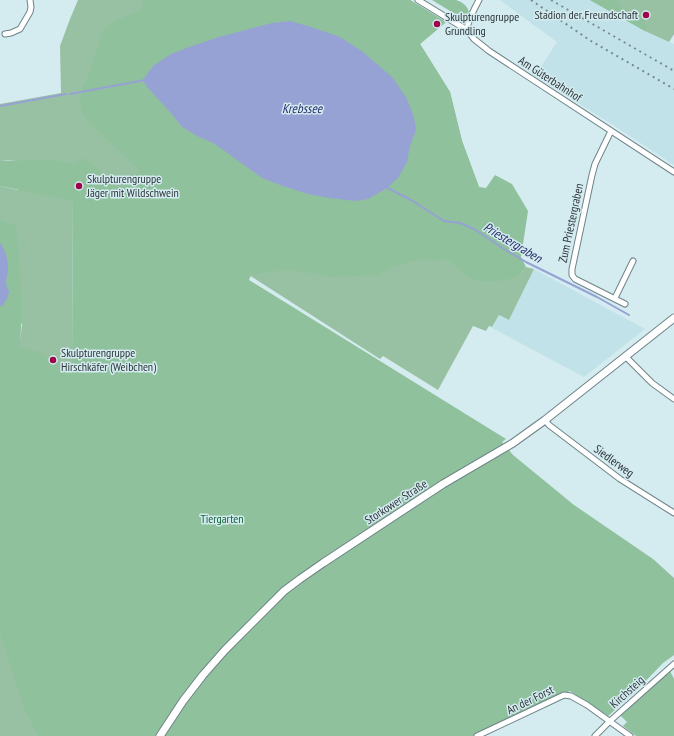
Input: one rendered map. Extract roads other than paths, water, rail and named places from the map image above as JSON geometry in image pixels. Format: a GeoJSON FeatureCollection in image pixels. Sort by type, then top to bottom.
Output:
{"type":"FeatureCollection","features":[{"type":"Feature","properties":{"kind":"main road","name":"Storkower Straße"},"geometry":{"type":"LineString","coordinates":[[160,736],[183,701],[203,675],[236,639],[284,591],[443,484],[513,443],[545,420],[674,318]]}},
{"type":"Feature","properties":{"kind":"street"},"geometry":{"type":"LineString","coordinates":[[5,34],[11,34],[20,29],[30,12],[30,0]]}},
{"type":"Feature","properties":{"kind":"street","name":"Am Güterbahnhof"},"geometry":{"type":"LineString","coordinates":[[418,0],[467,30],[474,39],[489,51],[674,172]]}},
{"type":"Feature","properties":{"kind":"street"},"geometry":{"type":"LineString","coordinates":[[467,30],[470,17],[479,0]]}},
{"type":"Feature","properties":{"kind":"street","name":"Zum Priestergraben"},"geometry":{"type":"LineString","coordinates":[[611,131],[598,157],[592,175],[572,275],[592,288],[625,304]]}},
{"type":"Feature","properties":{"kind":"street"},"geometry":{"type":"LineString","coordinates":[[615,298],[633,261]]}},
{"type":"Feature","properties":{"kind":"street"},"geometry":{"type":"LineString","coordinates":[[626,357],[652,382],[674,399]]}},
{"type":"Feature","properties":{"kind":"street","name":"Siedlerweg"},"geometry":{"type":"LineString","coordinates":[[545,420],[549,425],[620,478],[674,513]]}},
{"type":"Feature","properties":{"kind":"street","name":"Kirchsteig"},"geometry":{"type":"LineString","coordinates":[[595,736],[674,664]]}},
{"type":"Feature","properties":{"kind":"street","name":"An der Forst"},"geometry":{"type":"LineString","coordinates":[[477,736],[564,695],[572,696],[587,705],[630,736]]}},
{"type":"Feature","properties":{"kind":"water","name":"Krebssee"},"geometry":{"type":"Polygon","coordinates":[[[290,21],[340,37],[363,52],[393,78],[407,99],[414,117],[416,130],[410,146],[407,162],[398,178],[387,188],[368,199],[355,201],[308,194],[262,178],[215,144],[182,127],[147,87],[143,80],[153,66],[171,54],[219,37],[272,23],[290,21]]]}},
{"type":"Feature","properties":{"kind":"water"},"geometry":{"type":"Polygon","coordinates":[[[0,243],[4,249],[7,259],[8,270],[6,283],[9,291],[2,307],[0,305],[0,243]]]}},
{"type":"Feature","properties":{"kind":"waterway"},"geometry":{"type":"LineString","coordinates":[[70,94],[145,80]]}},
{"type":"Feature","properties":{"kind":"waterway"},"geometry":{"type":"LineString","coordinates":[[0,106],[66,94]]}},
{"type":"Feature","properties":{"kind":"waterway","name":"Priestergraben"},"geometry":{"type":"LineString","coordinates":[[386,187],[411,200],[444,221],[460,223],[474,229],[526,262],[597,297],[629,315]]}},
{"type":"Feature","properties":{"kind":"railway"},"geometry":{"type":"LineString","coordinates":[[531,0],[591,41],[674,89]]}},
{"type":"Feature","properties":{"kind":"railway"},"geometry":{"type":"LineString","coordinates":[[551,0],[674,71]]}},
{"type":"Feature","properties":{"kind":"place","name":"Stadion der Freundschaft"},"geometry":{"type":"Point","coordinates":[646,15]}},
{"type":"Feature","properties":{"kind":"place","name":"Skulpturengruppe Grundling"},"geometry":{"type":"Point","coordinates":[437,24]}},
{"type":"Feature","properties":{"kind":"place","name":"Skulpturengruppe Jäger mit Wildschwein"},"geometry":{"type":"Point","coordinates":[79,186]}},
{"type":"Feature","properties":{"kind":"place","name":"Skulpturengruppe Hirschkäfer (Weibchen)"},"geometry":{"type":"Point","coordinates":[53,360]}},
{"type":"Feature","properties":{"kind":"park label","name":"Tiergarten"},"geometry":{"type":"Point","coordinates":[222,519]}}]}
